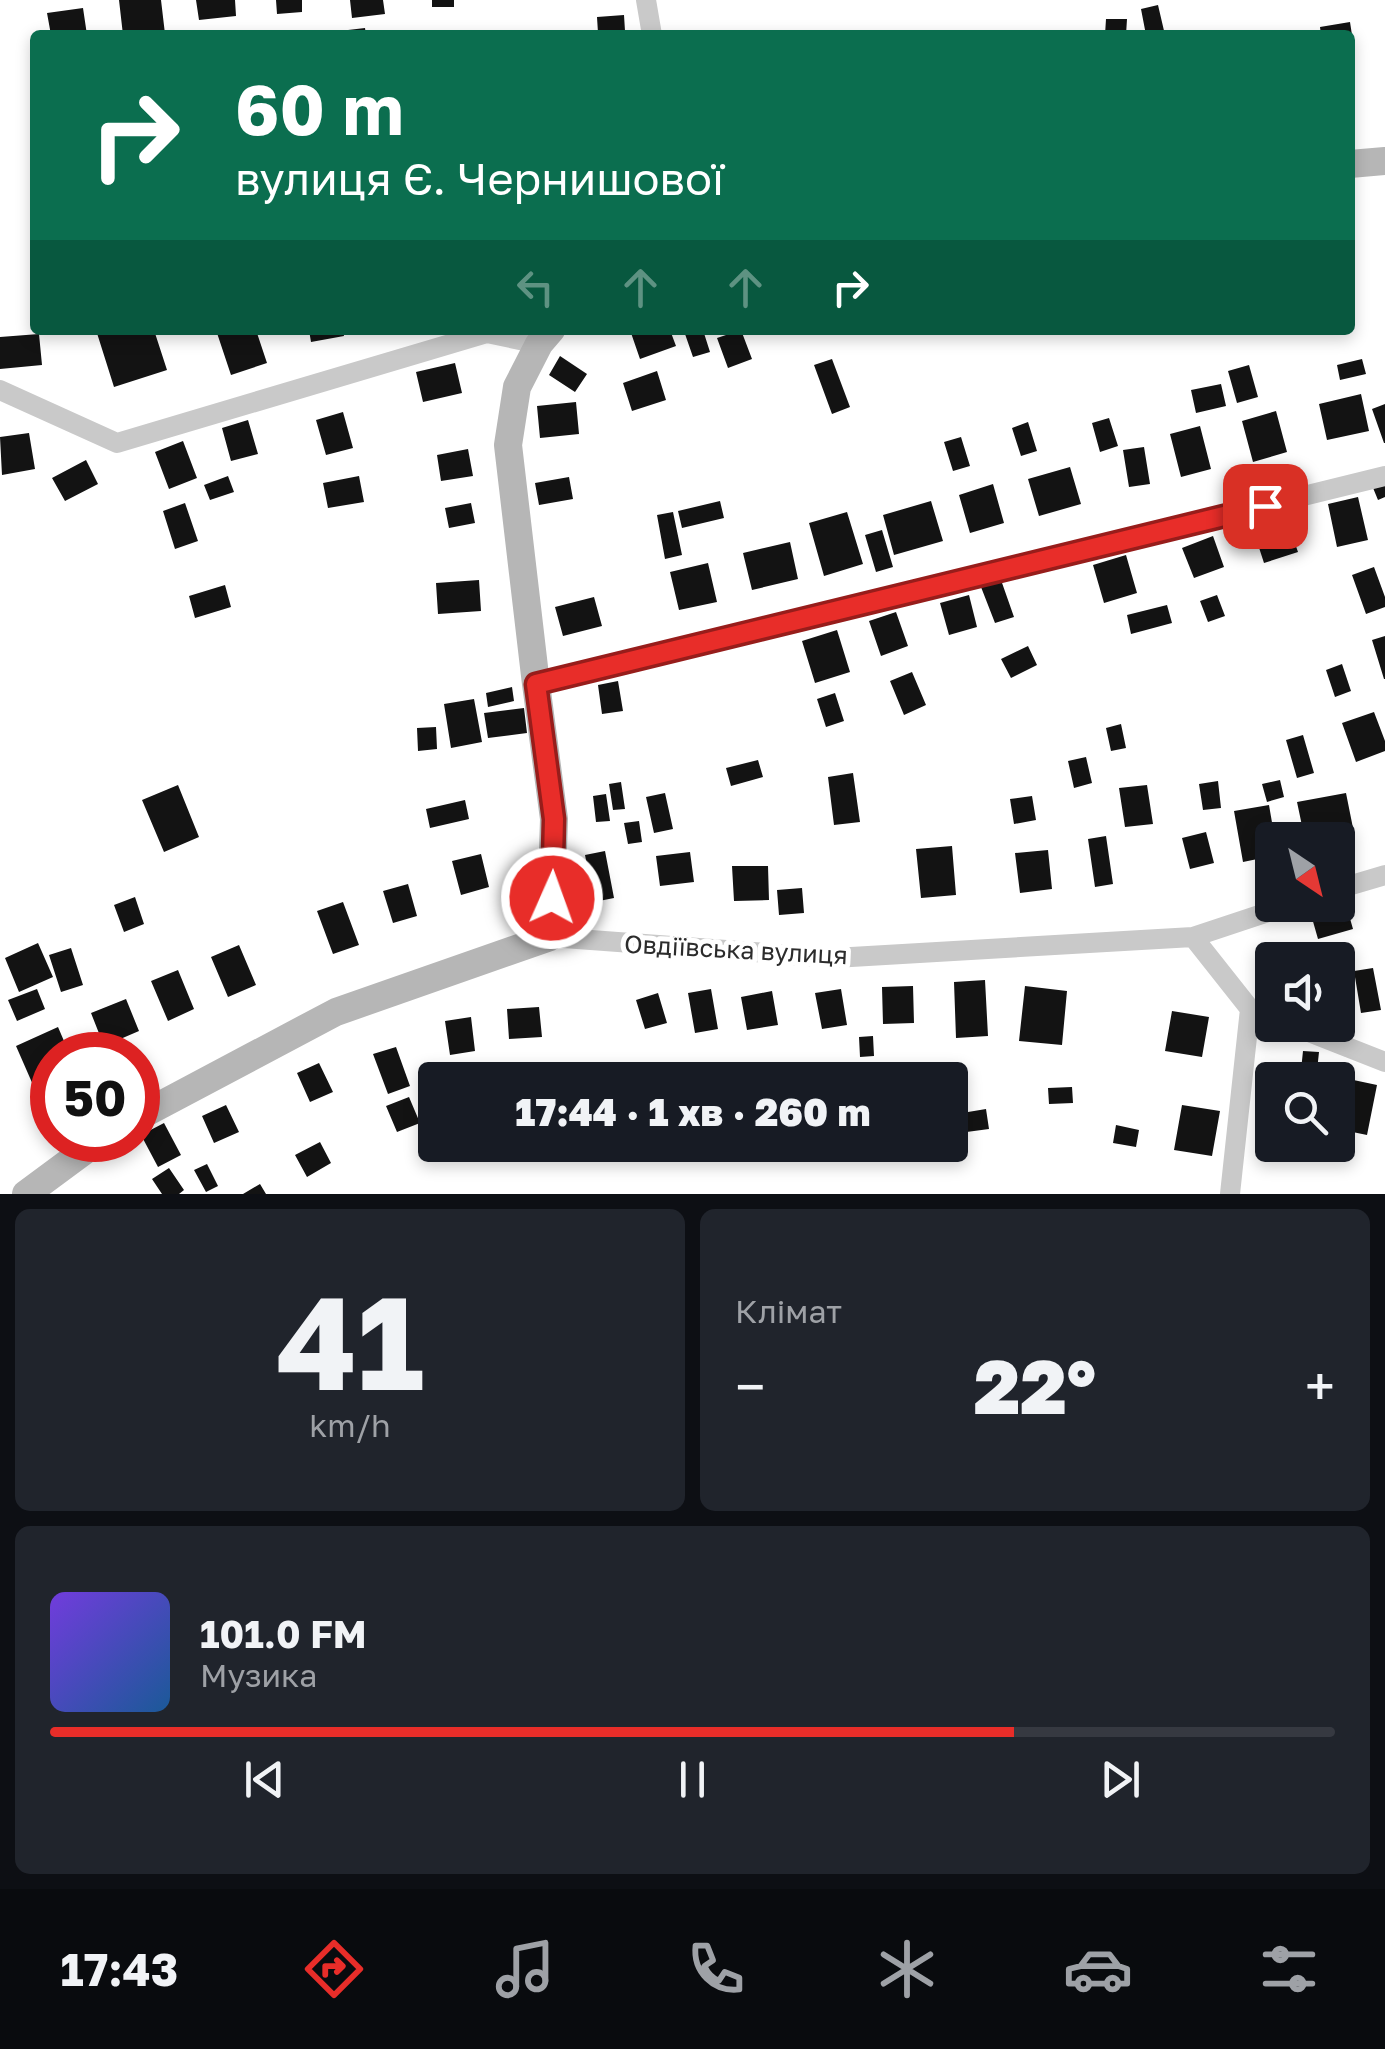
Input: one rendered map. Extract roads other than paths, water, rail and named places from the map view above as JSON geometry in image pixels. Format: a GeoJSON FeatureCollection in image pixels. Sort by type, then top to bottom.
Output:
{"type":"FeatureCollection","features":[{"type":"Feature","properties":{"kind":"main road"},"geometry":{"type":"LineString","coordinates":[[1355,163],[1385,160]]}},
{"type":"Feature","properties":{"kind":"main road"},"geometry":{"type":"LineString","coordinates":[[545,337],[517,388],[508,445],[554,819],[550,937]]}},
{"type":"Feature","properties":{"kind":"main road","name":"Овдіївська вулиця"},"geometry":{"type":"LineString","coordinates":[[160,1105],[336,1012],[550,937]]}},
{"type":"Feature","properties":{"kind":"main road"},"geometry":{"type":"LineString","coordinates":[[26,1194],[69,1162]]}},
{"type":"Feature","properties":{"kind":"street"},"geometry":{"type":"LineString","coordinates":[[646,0],[651,30]]}},
{"type":"Feature","properties":{"kind":"street"},"geometry":{"type":"LineString","coordinates":[[0,390],[117,442],[480,335]]}},
{"type":"Feature","properties":{"kind":"street"},"geometry":{"type":"LineString","coordinates":[[516,335],[545,337]]}},
{"type":"Feature","properties":{"kind":"street"},"geometry":{"type":"LineString","coordinates":[[536,684],[1385,476]]}},
{"type":"Feature","properties":{"kind":"street"},"geometry":{"type":"LineString","coordinates":[[1355,884],[1385,875]]}},
{"type":"Feature","properties":{"kind":"street","name":"Овдіївська вулиця"},"geometry":{"type":"LineString","coordinates":[[550,937],[834,958],[1193,937],[1255,916]]}},
{"type":"Feature","properties":{"kind":"street"},"geometry":{"type":"LineString","coordinates":[[1193,937],[1255,1011]]}},
{"type":"Feature","properties":{"kind":"street"},"geometry":{"type":"LineString","coordinates":[[1230,1194],[1250,1009]]}},
{"type":"Feature","properties":{"kind":"street"},"geometry":{"type":"LineString","coordinates":[[1334,1042],[1385,1062]]}}]}
